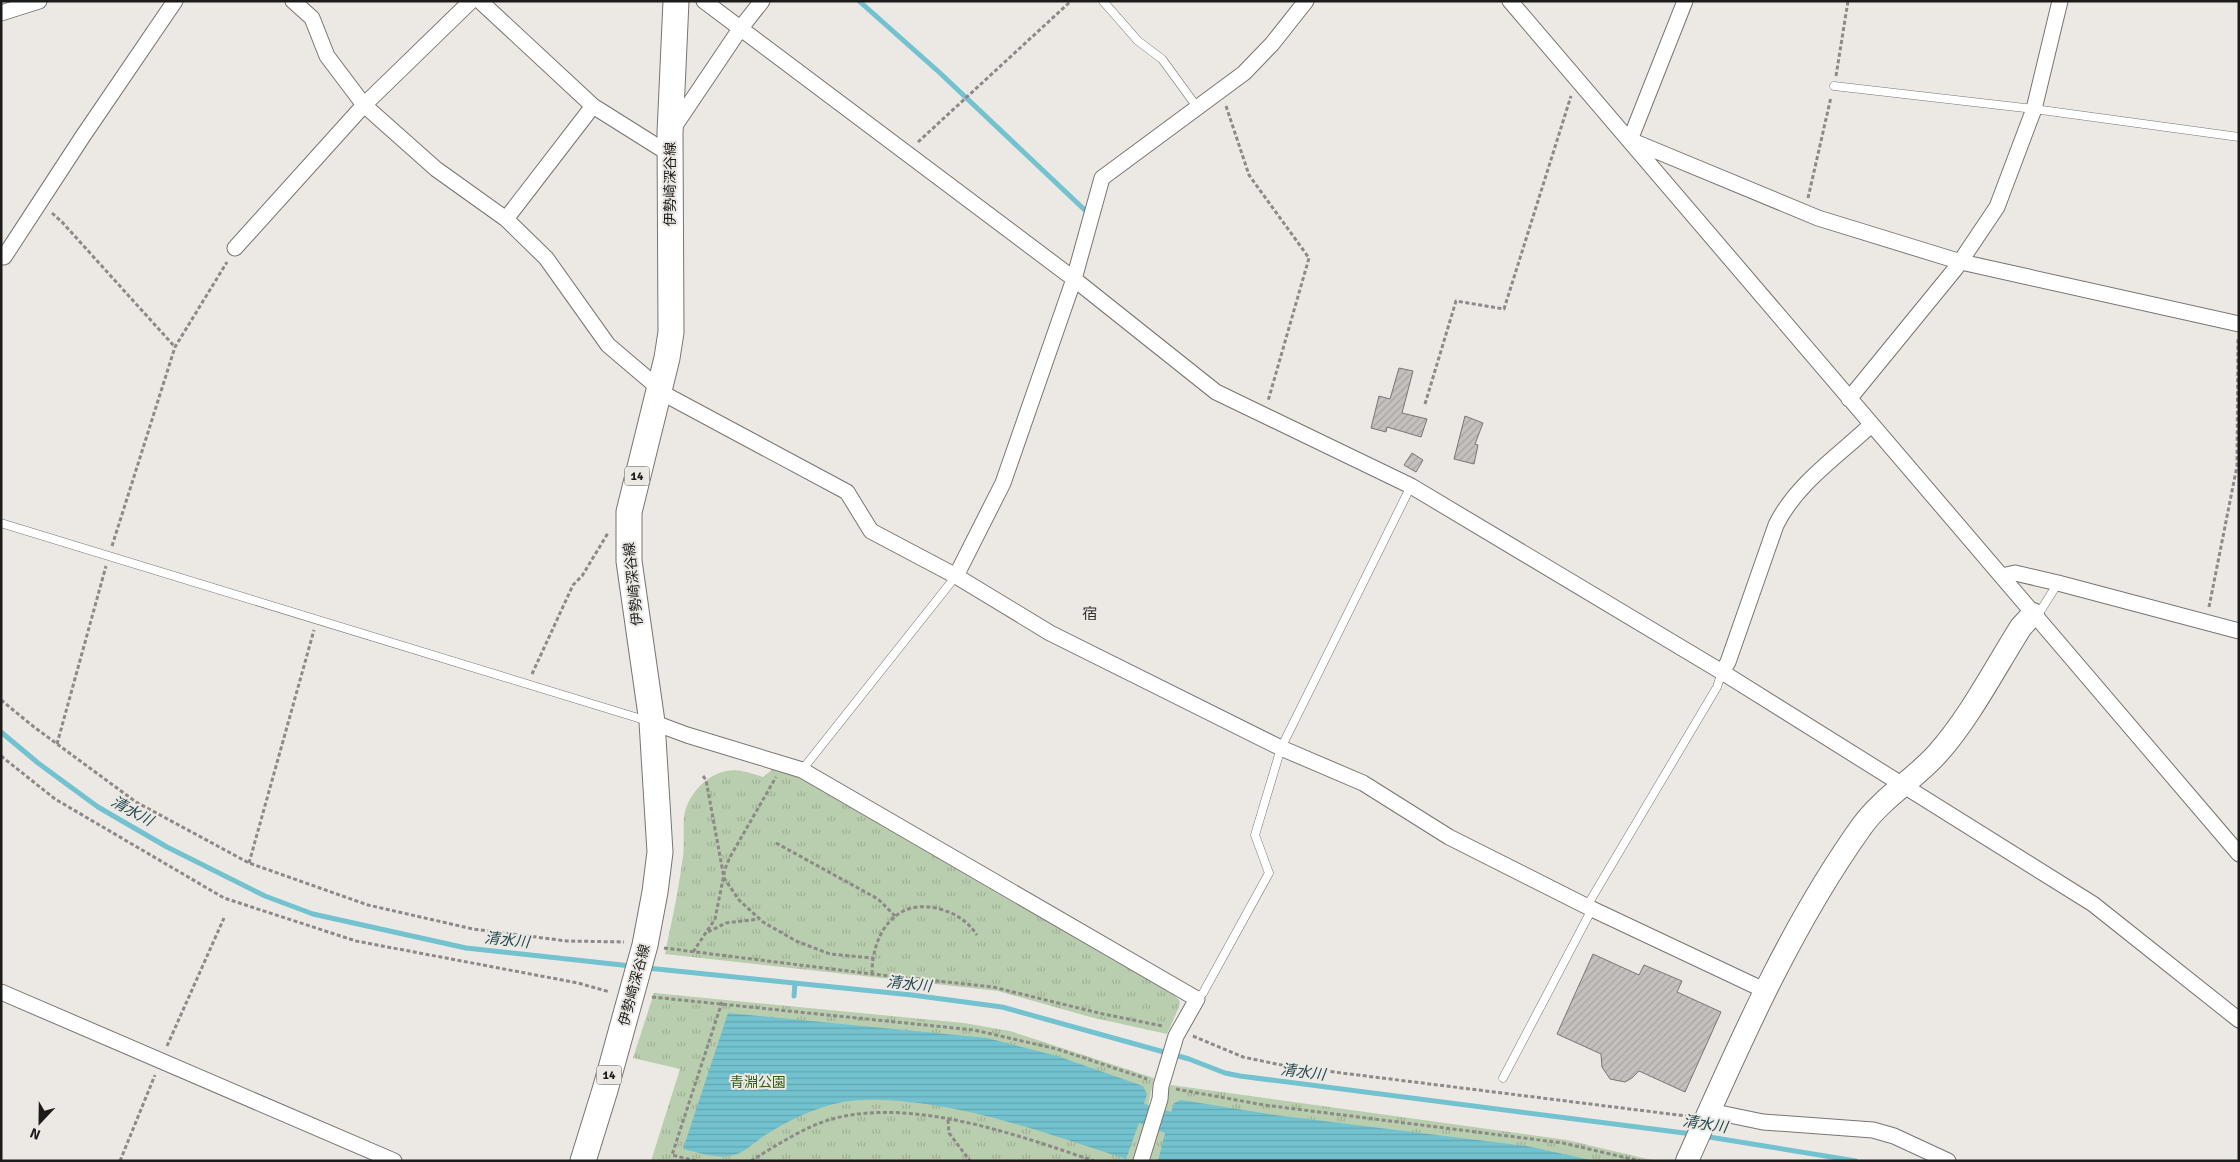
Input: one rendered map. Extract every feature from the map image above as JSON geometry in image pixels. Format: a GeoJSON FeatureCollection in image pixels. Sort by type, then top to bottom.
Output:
{"type":"FeatureCollection","features":[{"type":"Feature","properties":{"kind":"main road","name":"伊勢崎深谷線"},"geometry":{"type":"LineString","coordinates":[[583,1161],[650,948],[660,852],[652,722],[629,561],[629,512],[671,332],[670,144],[676,1]]}},
{"type":"Feature","properties":{"kind":"street"},"geometry":{"type":"LineString","coordinates":[[1,13],[39,1]]}},
{"type":"Feature","properties":{"kind":"street"},"geometry":{"type":"LineString","coordinates":[[3,259],[83,136],[175,1]]}},
{"type":"Feature","properties":{"kind":"street"},"geometry":{"type":"LineString","coordinates":[[293,1],[312,18],[327,56],[364,105],[436,169],[506,219],[546,258],[608,345],[668,396],[846,492],[870,531],[956,576],[1050,633],[1281,748],[1363,783],[1449,836],[1590,907],[1766,991]]}},
{"type":"Feature","properties":{"kind":"street"},"geometry":{"type":"LineString","coordinates":[[236,248],[364,105],[471,1]]}},
{"type":"Feature","properties":{"kind":"street"},"geometry":{"type":"LineString","coordinates":[[480,1],[592,106],[670,144],[740,29],[762,1]]}},
{"type":"Feature","properties":{"kind":"street"},"geometry":{"type":"LineString","coordinates":[[704,1],[1074,278],[1216,392],[1411,486],[1722,672],[2093,904],[2239,1020]]}},
{"type":"Feature","properties":{"kind":"street"},"geometry":{"type":"LineString","coordinates":[[956,576],[1003,483],[1074,278],[1102,178],[1244,73],[1272,44],[1306,1]]}},
{"type":"Feature","properties":{"kind":"street"},"geometry":{"type":"LineString","coordinates":[[1510,1],[2239,854]]}},
{"type":"Feature","properties":{"kind":"street"},"geometry":{"type":"LineString","coordinates":[[1630,140],[1685,1]]}},
{"type":"Feature","properties":{"kind":"street"},"geometry":{"type":"LineString","coordinates":[[1849,399],[1961,262],[1997,207],[2034,109],[2060,1]]}},
{"type":"Feature","properties":{"kind":"street"},"geometry":{"type":"LineString","coordinates":[[506,219],[592,106]]}},
{"type":"Feature","properties":{"kind":"street"},"geometry":{"type":"LineString","coordinates":[[1630,140],[1805,213],[1961,262],[2238,321]]}},
{"type":"Feature","properties":{"kind":"street"},"geometry":{"type":"LineString","coordinates":[[1722,672],[1728,662],[1776,525],[1785,508],[1798,492],[1871,425]]}},
{"type":"Feature","properties":{"kind":"street"},"geometry":{"type":"LineString","coordinates":[[2002,576],[2015,573],[2058,583],[2239,632]]}},
{"type":"Feature","properties":{"kind":"street"},"geometry":{"type":"LineString","coordinates":[[1687,1161],[1702,1117],[1766,991],[1848,846],[1879,806],[1924,769],[1950,739],[2021,627],[2033,614]]}},
{"type":"Feature","properties":{"kind":"street"},"geometry":{"type":"LineString","coordinates":[[652,722],[687,735],[802,770],[1197,999],[1177,1032],[1164,1087],[1141,1161]]}},
{"type":"Feature","properties":{"kind":"street"},"geometry":{"type":"LineString","coordinates":[[1,992],[394,1161]]}},
{"type":"Feature","properties":{"kind":"street"},"geometry":{"type":"LineString","coordinates":[[1702,1117],[1873,1130],[1894,1136],[1948,1161]]}},
{"type":"Feature","properties":{"kind":"lane"},"geometry":{"type":"LineString","coordinates":[[1103,1],[1138,41],[1162,59],[1197,107]]}},
{"type":"Feature","properties":{"kind":"lane"},"geometry":{"type":"LineString","coordinates":[[1834,86],[2034,109],[2239,138]]}},
{"type":"Feature","properties":{"kind":"lane"},"geometry":{"type":"LineString","coordinates":[[1197,999],[1203,993],[1267,881],[1269,873],[1255,835],[1281,748],[1411,486]]}},
{"type":"Feature","properties":{"kind":"lane"},"geometry":{"type":"LineString","coordinates":[[1,524],[652,722]]}},
{"type":"Feature","properties":{"kind":"lane"},"geometry":{"type":"LineString","coordinates":[[802,770],[956,576]]}},
{"type":"Feature","properties":{"kind":"lane"},"geometry":{"type":"LineString","coordinates":[[2033,614],[2041,610],[2058,583]]}},
{"type":"Feature","properties":{"kind":"lane"},"geometry":{"type":"LineString","coordinates":[[1503,1078],[1590,907],[1717,687],[1722,672]]}},
{"type":"Feature","properties":{"kind":"path"},"geometry":{"type":"LineString","coordinates":[[906,153],[1071,1]]}},
{"type":"Feature","properties":{"kind":"path"},"geometry":{"type":"LineString","coordinates":[[1805,213],[1834,86],[1848,1]]}},
{"type":"Feature","properties":{"kind":"path"},"geometry":{"type":"LineString","coordinates":[[1425,404],[1456,301],[1504,309],[1568,98],[1582,83]]}},
{"type":"Feature","properties":{"kind":"path"},"geometry":{"type":"LineString","coordinates":[[1220,90],[1249,175],[1309,258],[1263,416]]}},
{"type":"Feature","properties":{"kind":"path"},"geometry":{"type":"LineString","coordinates":[[40,204],[62,222],[175,347]]}},
{"type":"Feature","properties":{"kind":"path"},"geometry":{"type":"LineString","coordinates":[[57,744],[109,556],[175,347],[236,248]]}},
{"type":"Feature","properties":{"kind":"path"},"geometry":{"type":"LineString","coordinates":[[2206,622],[2237,466],[2238,321]]}},
{"type":"Feature","properties":{"kind":"path"},"geometry":{"type":"LineString","coordinates":[[528,684],[573,585],[582,576],[617,518],[629,512]]}},
{"type":"Feature","properties":{"kind":"path"},"geometry":{"type":"LineString","coordinates":[[249,863],[316,620]]}},
{"type":"Feature","properties":{"kind":"path"},"geometry":{"type":"LineString","coordinates":[[1,700],[136,802],[249,863],[368,905],[473,929],[567,940],[622,942],[650,948],[993,986],[1177,1032],[1244,1057],[1286,1066],[1702,1117]]}},
{"type":"Feature","properties":{"kind":"path"},"geometry":{"type":"LineString","coordinates":[[1,756],[54,799],[224,898],[356,941],[578,983],[602,991],[637,993],[974,1030],[1057,1048],[1149,1080]]}},
{"type":"Feature","properties":{"kind":"path"},"geometry":{"type":"LineString","coordinates":[[703,776],[706,780],[724,878],[731,890],[759,919],[796,941],[830,954],[872,958]]}},
{"type":"Feature","properties":{"kind":"path"},"geometry":{"type":"LineString","coordinates":[[693,952],[715,919],[730,857],[777,776]]}},
{"type":"Feature","properties":{"kind":"path"},"geometry":{"type":"LineString","coordinates":[[776,843],[878,899],[895,916]]}},
{"type":"Feature","properties":{"kind":"path"},"geometry":{"type":"LineString","coordinates":[[872,974],[872,958],[886,925],[895,916],[912,907],[928,906],[960,917],[968,923],[977,935]]}},
{"type":"Feature","properties":{"kind":"path"},"geometry":{"type":"LineString","coordinates":[[120,1161],[161,1060],[224,918]]}},
{"type":"Feature","properties":{"kind":"path"},"geometry":{"type":"LineString","coordinates":[[707,932],[726,923],[759,919]]}},
{"type":"Feature","properties":{"kind":"path"},"geometry":{"type":"LineString","coordinates":[[696,1161],[672,1155],[722,1002]]}},
{"type":"Feature","properties":{"kind":"path"},"geometry":{"type":"LineString","coordinates":[[1164,1087],[1264,1106],[1563,1143],[1640,1161]]}},
{"type":"Feature","properties":{"kind":"path"},"geometry":{"type":"LineString","coordinates":[[751,1161],[829,1119],[854,1114],[896,1114],[948,1120],[1003,1131],[1094,1161]]}},
{"type":"Feature","properties":{"kind":"path"},"geometry":{"type":"LineString","coordinates":[[948,1120],[949,1133],[970,1161]]}},
{"type":"Feature","properties":{"kind":"green space"},"geometry":{"type":"Polygon","coordinates":[[[773,769],[800,778],[1116,962],[1169,990],[1180,1001],[1167,1034],[1090,1017],[998,991],[665,954],[683,857],[684,817],[686,807],[691,798],[704,782],[721,772],[741,771],[763,777],[773,769]]]}},
{"type":"Feature","properties":{"kind":"green space","name":"青淵公園"},"geometry":{"type":"Polygon","coordinates":[[[654,993],[964,1023],[1010,1031],[1154,1078],[1143,1131],[1133,1161],[651,1161],[680,1069],[633,1058],[654,993]]]}},
{"type":"Feature","properties":{"kind":"green space"},"geometry":{"type":"Polygon","coordinates":[[[1171,1085],[1567,1140],[1656,1161],[1150,1161],[1171,1085]]]}},
{"type":"Feature","properties":{"kind":"water"},"geometry":{"type":"Polygon","coordinates":[[[728,1013],[987,1038],[1057,1056],[1143,1086],[1147,1094],[1144,1104],[1171,1112],[1174,1103],[1181,1100],[1275,1115],[1527,1146],[1595,1161],[1158,1161],[1165,1133],[1139,1123],[1126,1159],[1023,1126],[971,1112],[890,1100],[852,1101],[823,1107],[785,1124],[748,1148],[733,1155],[711,1155],[683,1149],[728,1013]]]}},
{"type":"Feature","properties":{"kind":"building"},"geometry":{"type":"Polygon","coordinates":[[[1399,368],[1413,371],[1402,413],[1427,419],[1421,437],[1387,427],[1386,432],[1371,428],[1379,396],[1390,399],[1399,368]]]}},
{"type":"Feature","properties":{"kind":"building"},"geometry":{"type":"Polygon","coordinates":[[[1465,416],[1483,423],[1475,444],[1478,445],[1474,464],[1454,459],[1465,416]]]}},
{"type":"Feature","properties":{"kind":"building"},"geometry":{"type":"Polygon","coordinates":[[[1412,453],[1423,460],[1416,472],[1404,465],[1412,453]]]}},
{"type":"Feature","properties":{"kind":"building"},"geometry":{"type":"Polygon","coordinates":[[[1593,954],[1639,975],[1644,965],[1682,981],[1677,992],[1721,1012],[1685,1092],[1639,1071],[1625,1082],[1610,1079],[1602,1067],[1601,1054],[1557,1034],[1593,954]]]}},
{"type":"Feature","properties":{"kind":"waterway"},"geometry":{"type":"LineString","coordinates":[[859,1],[940,73],[1089,214]]}},
{"type":"Feature","properties":{"kind":"waterway","name":"清水川"},"geometry":{"type":"LineString","coordinates":[[1,732],[38,763],[98,807],[167,847],[265,896],[313,914],[466,948],[631,966]]}},
{"type":"Feature","properties":{"kind":"waterway","name":"清水川"},"geometry":{"type":"LineString","coordinates":[[647,968],[912,995],[1002,1007],[1189,1059],[1225,1073],[1240,1076],[1692,1134]]}},
{"type":"Feature","properties":{"kind":"waterway"},"geometry":{"type":"LineString","coordinates":[[794,996],[795,983]]}},
{"type":"Feature","properties":{"kind":"waterway","name":"清水川"},"geometry":{"type":"LineString","coordinates":[[1703,1136],[1856,1161]]}},
{"type":"Feature","properties":{"kind":"district","name":"宿"},"geometry":{"type":"Point","coordinates":[1090,614]}}]}
